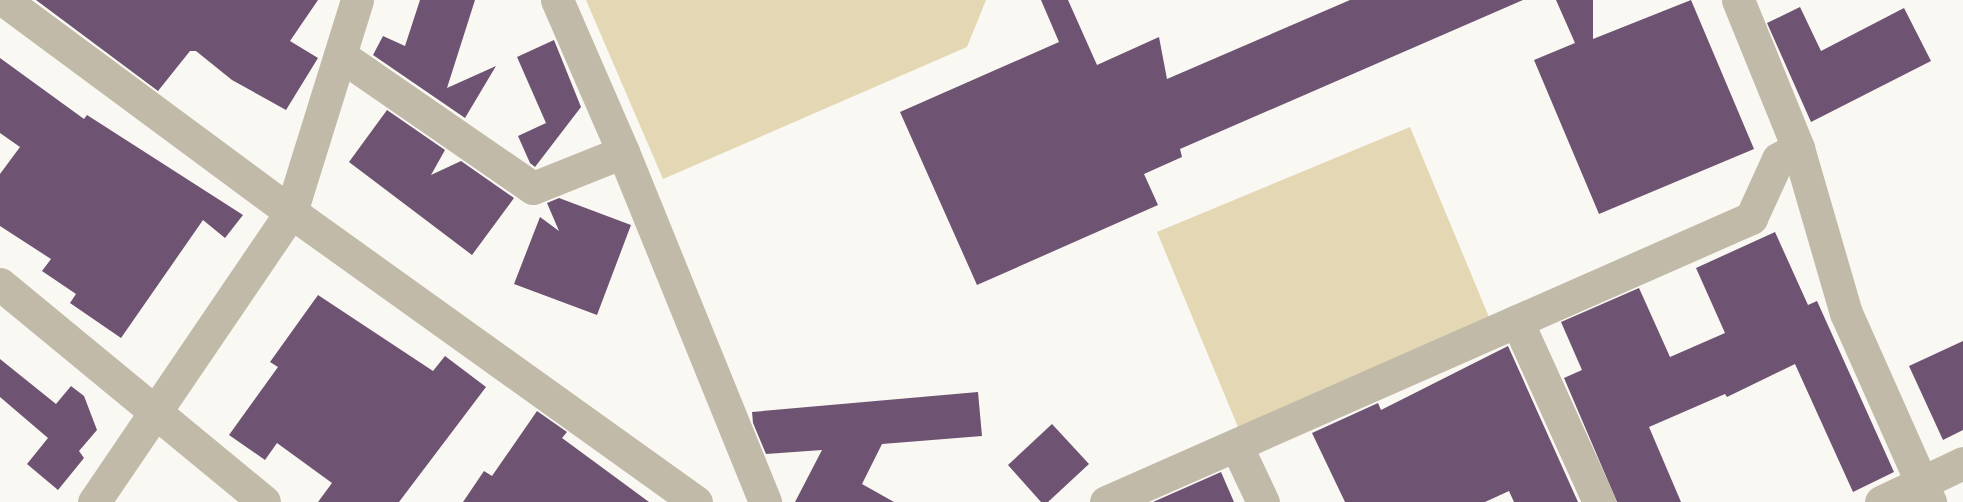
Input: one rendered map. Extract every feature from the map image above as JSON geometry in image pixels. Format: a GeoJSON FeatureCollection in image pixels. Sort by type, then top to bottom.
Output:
{"type":"FeatureCollection","features":[{"type":"Feature","properties":{"kind":"street"},"geometry":{"type":"LineString","coordinates":[[4,0],[291,212],[696,502]]}},
{"type":"Feature","properties":{"kind":"street"},"geometry":{"type":"LineString","coordinates":[[94,502],[156,415],[291,212],[357,0]]}},
{"type":"Feature","properties":{"kind":"street"},"geometry":{"type":"LineString","coordinates":[[557,0],[623,153],[765,502]]}},
{"type":"Feature","properties":{"kind":"street"},"geometry":{"type":"LineString","coordinates":[[1738,0],[1798,148],[1846,313],[1925,493]]}},
{"type":"Feature","properties":{"kind":"street"},"geometry":{"type":"LineString","coordinates":[[340,55],[533,188],[623,153]]}},
{"type":"Feature","properties":{"kind":"street"},"geometry":{"type":"LineString","coordinates":[[1106,502],[1751,218],[1778,159],[1798,148]]}},
{"type":"Feature","properties":{"kind":"street"},"geometry":{"type":"LineString","coordinates":[[0,284],[264,502]]}},
{"type":"Feature","properties":{"kind":"street"},"geometry":{"type":"LineString","coordinates":[[1517,321],[1599,502]]}},
{"type":"Feature","properties":{"kind":"street"},"geometry":{"type":"LineString","coordinates":[[1236,445],[1263,502]]}},
{"type":"Feature","properties":{"kind":"street"},"geometry":{"type":"LineString","coordinates":[[1881,502],[1925,493],[1963,463]]}},
{"type":"Feature","properties":{"kind":"shaded area"},"geometry":{"type":"Polygon","coordinates":[[[586,0],[986,0],[967,47],[663,179],[586,0]]]}},
{"type":"Feature","properties":{"kind":"shaded area"},"geometry":{"type":"Polygon","coordinates":[[[1410,127],[1491,322],[1238,427],[1157,232],[1410,127]]]}},
{"type":"Feature","properties":{"kind":"building"},"geometry":{"type":"Polygon","coordinates":[[[36,0],[318,0],[290,41],[318,58],[286,110],[232,80],[196,51],[190,51],[158,91],[36,0]]]}},
{"type":"Feature","properties":{"kind":"building"},"geometry":{"type":"Polygon","coordinates":[[[420,0],[475,0],[447,88],[496,66],[465,118],[373,55],[383,36],[405,46],[420,0]]]}},
{"type":"Feature","properties":{"kind":"building"},"geometry":{"type":"Polygon","coordinates":[[[1041,0],[1068,0],[1097,65],[1159,37],[1167,79],[1350,0],[1523,0],[1180,149],[1182,157],[1144,174],[1158,205],[977,285],[900,112],[1059,42],[1041,0]]]}},
{"type":"Feature","properties":{"kind":"building"},"geometry":{"type":"Polygon","coordinates":[[[1556,0],[1593,0],[1593,39],[1691,0],[1754,149],[1599,214],[1534,60],[1575,43],[1556,0]]]}},
{"type":"Feature","properties":{"kind":"building"},"geometry":{"type":"Polygon","coordinates":[[[1800,7],[1821,51],[1904,8],[1931,61],[1811,122],[1767,23],[1800,7]]]}},
{"type":"Feature","properties":{"kind":"building"},"geometry":{"type":"Polygon","coordinates":[[[554,40],[581,107],[535,167],[530,163],[518,136],[546,123],[517,57],[554,40]]]}},
{"type":"Feature","properties":{"kind":"building"},"geometry":{"type":"Polygon","coordinates":[[[0,58],[84,119],[87,115],[243,215],[225,238],[203,220],[121,338],[70,303],[76,294],[42,271],[51,259],[0,226],[0,174],[20,147],[0,133],[0,58]]]}},
{"type":"Feature","properties":{"kind":"building"},"geometry":{"type":"Polygon","coordinates":[[[387,110],[445,150],[431,175],[461,161],[514,198],[472,255],[349,162],[387,110]]]}},
{"type":"Feature","properties":{"kind":"building"},"geometry":{"type":"Polygon","coordinates":[[[559,198],[631,225],[597,315],[514,284],[540,217],[559,231],[547,203],[559,198]]]}},
{"type":"Feature","properties":{"kind":"building"},"geometry":{"type":"Polygon","coordinates":[[[1775,232],[1808,305],[1817,301],[1894,472],[1853,492],[1795,364],[1727,397],[1725,394],[1649,427],[1681,502],[1617,502],[1564,378],[1582,370],[1561,322],[1639,288],[1670,357],[1725,333],[1696,268],[1775,232]]]}},
{"type":"Feature","properties":{"kind":"building"},"geometry":{"type":"Polygon","coordinates":[[[318,295],[433,371],[445,356],[486,387],[399,502],[318,502],[332,483],[277,443],[265,460],[229,435],[278,367],[270,362],[318,295]]]}},
{"type":"Feature","properties":{"kind":"building"},"geometry":{"type":"Polygon","coordinates":[[[1963,341],[1963,430],[1943,440],[1909,366],[1963,341]]]}},
{"type":"Feature","properties":{"kind":"building"},"geometry":{"type":"Polygon","coordinates":[[[1508,346],[1578,502],[1514,502],[1509,491],[1485,502],[1345,502],[1312,433],[1378,403],[1381,410],[1508,346]]]}},
{"type":"Feature","properties":{"kind":"building"},"geometry":{"type":"Polygon","coordinates":[[[0,359],[56,404],[71,386],[84,396],[97,430],[79,451],[84,458],[58,490],[27,464],[48,438],[0,397],[0,359]]]}},
{"type":"Feature","properties":{"kind":"building"},"geometry":{"type":"Polygon","coordinates":[[[978,392],[982,436],[882,444],[862,484],[894,502],[795,502],[822,450],[766,454],[753,423],[752,412],[978,392]]]}},
{"type":"Feature","properties":{"kind":"building"},"geometry":{"type":"Polygon","coordinates":[[[537,411],[567,432],[562,438],[649,502],[463,502],[484,471],[492,476],[537,411]]]}},
{"type":"Feature","properties":{"kind":"building"},"geometry":{"type":"Polygon","coordinates":[[[1052,424],[1089,464],[1048,502],[1041,502],[1008,465],[1052,424]]]}},
{"type":"Feature","properties":{"kind":"building"},"geometry":{"type":"Polygon","coordinates":[[[1221,472],[1234,502],[1153,502],[1221,472]]]}}]}
